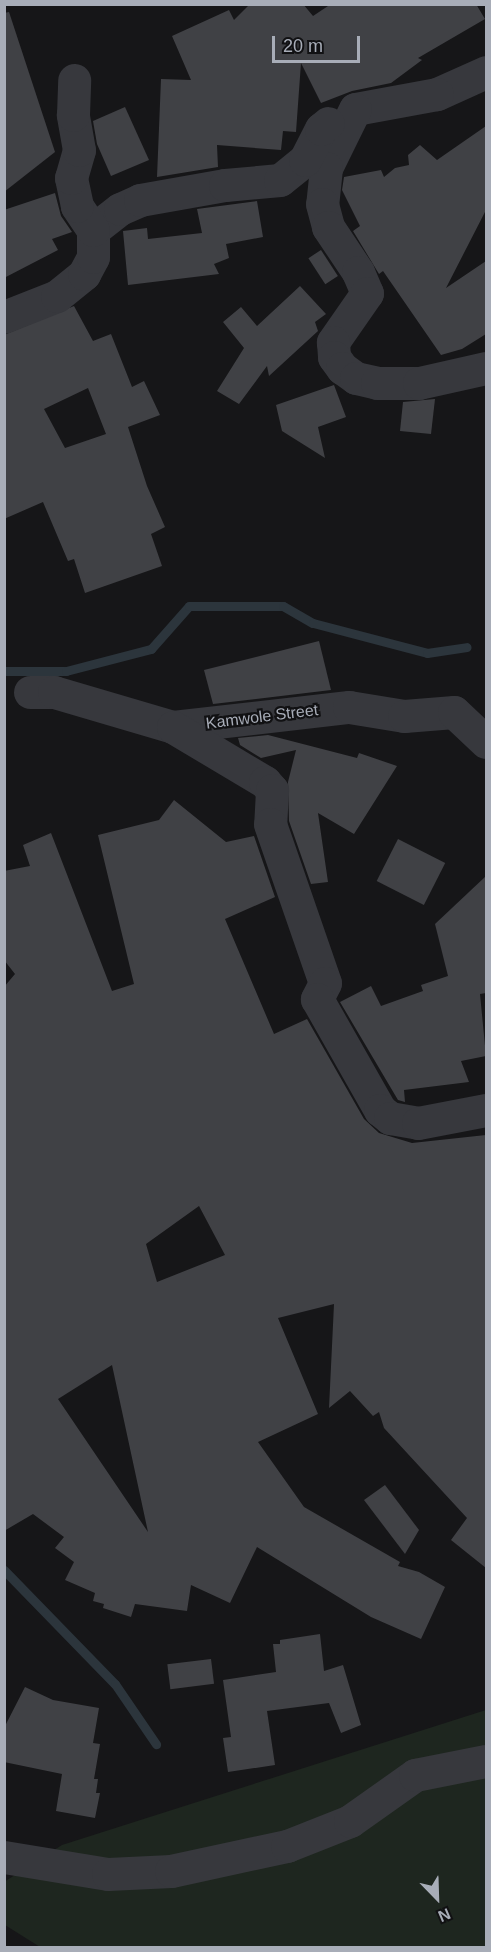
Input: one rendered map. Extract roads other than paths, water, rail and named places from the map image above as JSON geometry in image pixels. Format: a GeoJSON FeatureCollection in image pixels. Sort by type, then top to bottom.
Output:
{"type":"FeatureCollection","features":[{"type":"Feature","properties":{"kind":"street"},"geometry":{"type":"LineString","coordinates":[[93,230],[120,209],[141,200],[225,185],[280,180],[305,160],[321,129],[355,109],[437,94],[486,72]]}},
{"type":"Feature","properties":{"kind":"street"},"geometry":{"type":"LineString","coordinates":[[4,317],[57,296],[84,274],[93,257],[93,230],[77,206],[71,178],[79,150],[72,115],[75,80]]}},
{"type":"Feature","properties":{"kind":"street"},"geometry":{"type":"LineString","coordinates":[[355,109],[326,168],[322,204],[328,227],[358,272],[367,292],[333,342],[334,357],[356,378],[377,383],[419,383],[486,368]]}},
{"type":"Feature","properties":{"kind":"street","name":"Kamwole Street"},"geometry":{"type":"LineString","coordinates":[[30,692],[54,692],[172,727],[349,707],[404,716],[454,712],[486,742]]}},
{"type":"Feature","properties":{"kind":"street"},"geometry":{"type":"LineString","coordinates":[[172,727],[266,782],[272,790],[270,824],[326,982],[317,999],[380,1110],[390,1118],[418,1123],[486,1110]]}},
{"type":"Feature","properties":{"kind":"street"},"geometry":{"type":"LineString","coordinates":[[4,1857],[108,1874],[171,1871],[287,1846],[350,1821],[415,1775],[486,1761]]}},
{"type":"Feature","properties":{"kind":"waterway"},"geometry":{"type":"LineString","coordinates":[[4,671],[66,671],[151,649],[189,606],[283,606],[313,623],[427,653],[467,647]]}},
{"type":"Feature","properties":{"kind":"waterway"},"geometry":{"type":"LineString","coordinates":[[4,1570],[115,1684],[156,1744]]}}]}
